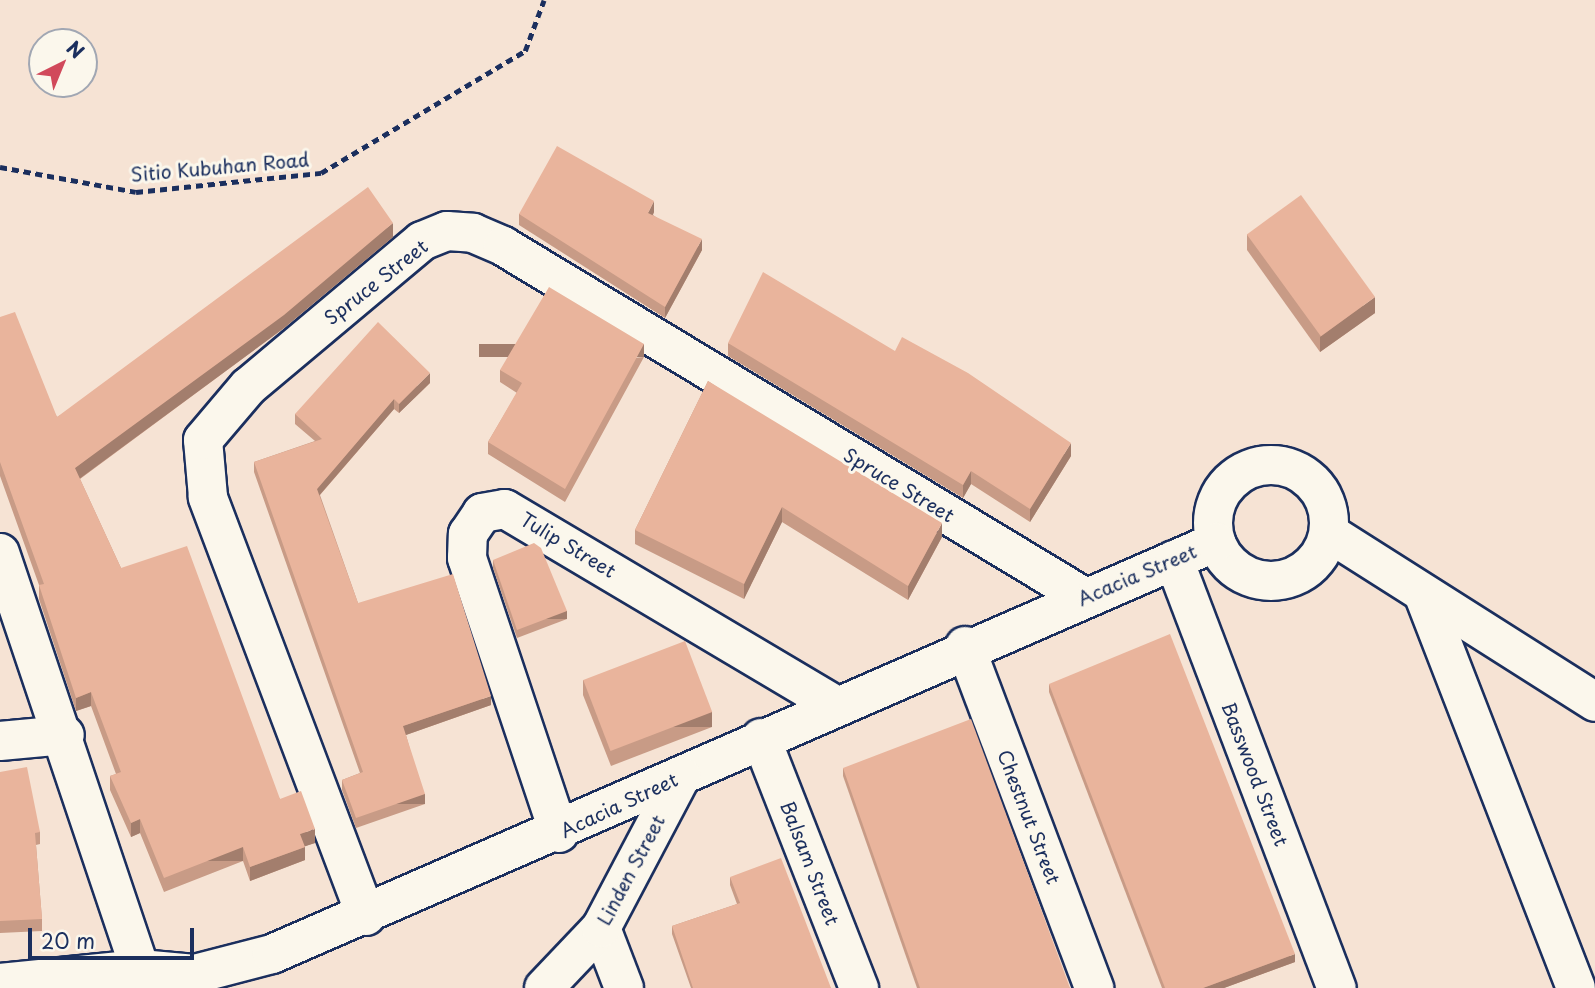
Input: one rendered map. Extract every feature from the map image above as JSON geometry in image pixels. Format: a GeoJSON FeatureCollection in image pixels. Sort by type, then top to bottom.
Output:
{"type":"FeatureCollection","features":[{"type":"Feature","properties":{"kind":"street","name":"Spruce Street"},"geometry":{"type":"LineString","coordinates":[[366,916],[208,497],[203,440],[248,387],[422,241],[447,231],[473,233],[503,246],[1084,597]]}},
{"type":"Feature","properties":{"kind":"street"},"geometry":{"type":"LineString","coordinates":[[1267,465],[1287,467],[1313,484],[1329,511],[1329,533],[1307,570],[1266,582],[1227,561],[1216,542],[1213,521],[1223,491],[1246,470],[1267,465]]}},
{"type":"Feature","properties":{"kind":"street","name":"Tulip Street"},"geometry":{"type":"LineString","coordinates":[[559,833],[467,558],[468,534],[482,513],[514,513],[833,704]]}},
{"type":"Feature","properties":{"kind":"street"},"geometry":{"type":"LineString","coordinates":[[1329,533],[1424,596],[1595,702]]}},
{"type":"Feature","properties":{"kind":"street","name":"Acacia Street"},"geometry":{"type":"LineString","coordinates":[[0,983],[140,969],[195,974],[272,954],[559,833],[833,704],[965,646],[1216,542]]}},
{"type":"Feature","properties":{"kind":"street"},"geometry":{"type":"LineString","coordinates":[[0,554],[65,735],[140,969]]}},
{"type":"Feature","properties":{"kind":"street","name":"Basswood Street"},"geometry":{"type":"LineString","coordinates":[[1174,560],[1337,988]]}},
{"type":"Feature","properties":{"kind":"street"},"geometry":{"type":"LineString","coordinates":[[1424,596],[1576,988]]}},
{"type":"Feature","properties":{"kind":"street","name":"Chestnut Street"},"geometry":{"type":"LineString","coordinates":[[965,646],[1094,988]]}},
{"type":"Feature","properties":{"kind":"street"},"geometry":{"type":"LineString","coordinates":[[0,741],[65,735]]}},
{"type":"Feature","properties":{"kind":"street","name":"Balsam Street"},"geometry":{"type":"LineString","coordinates":[[761,738],[859,988]]}},
{"type":"Feature","properties":{"kind":"street","name":"Linden Street"},"geometry":{"type":"LineString","coordinates":[[544,988],[601,928],[681,776]]}},
{"type":"Feature","properties":{"kind":"street"},"geometry":{"type":"LineString","coordinates":[[601,928],[624,988]]}},
{"type":"Feature","properties":{"kind":"path","name":"Sitio Kubuhan Road"},"geometry":{"type":"LineString","coordinates":[[0,167],[136,192],[321,173],[525,51],[544,0]]}},
{"type":"Feature","properties":{"kind":"building"},"geometry":{"type":"Polygon","coordinates":[[[557,146],[654,201],[648,213],[702,239],[665,307],[519,214],[557,146]]]}},
{"type":"Feature","properties":{"kind":"building"},"geometry":{"type":"Polygon","coordinates":[[[368,187],[393,223],[284,315],[75,468],[121,568],[187,546],[280,799],[301,791],[315,829],[300,834],[305,847],[250,867],[243,847],[164,878],[140,819],[131,823],[110,776],[121,772],[91,692],[76,698],[39,585],[44,584],[0,462],[0,317],[15,312],[57,417],[368,187]]]}},
{"type":"Feature","properties":{"kind":"building"},"geometry":{"type":"Polygon","coordinates":[[[1301,195],[1375,297],[1321,336],[1247,234],[1301,195]]]}},
{"type":"Feature","properties":{"kind":"building"},"geometry":{"type":"Polygon","coordinates":[[[763,272],[895,351],[902,337],[968,373],[1071,443],[1030,509],[971,471],[963,485],[728,343],[763,272]]]}},
{"type":"Feature","properties":{"kind":"building"},"geometry":{"type":"Polygon","coordinates":[[[549,287],[644,344],[565,489],[488,442],[522,383],[500,370],[549,287]]]}},
{"type":"Feature","properties":{"kind":"building"},"geometry":{"type":"Polygon","coordinates":[[[378,322],[430,373],[399,404],[394,399],[317,489],[358,603],[453,574],[491,696],[403,726],[425,794],[356,818],[342,780],[363,772],[254,462],[322,439],[295,414],[378,322]]]}},
{"type":"Feature","properties":{"kind":"building"},"geometry":{"type":"Polygon","coordinates":[[[708,381],[942,523],[908,586],[782,507],[744,584],[635,530],[708,381]]]}},
{"type":"Feature","properties":{"kind":"building"},"geometry":{"type":"Polygon","coordinates":[[[534,543],[541,548],[567,611],[517,630],[493,560],[534,543]]]}},
{"type":"Feature","properties":{"kind":"building"},"geometry":{"type":"Polygon","coordinates":[[[1170,634],[1295,954],[1203,988],[1165,988],[1049,684],[1170,634]]]}},
{"type":"Feature","properties":{"kind":"building"},"geometry":{"type":"Polygon","coordinates":[[[685,641],[712,712],[610,751],[583,680],[685,641]]]}},
{"type":"Feature","properties":{"kind":"building"},"geometry":{"type":"Polygon","coordinates":[[[971,719],[1070,988],[920,988],[843,768],[971,719]]]}},
{"type":"Feature","properties":{"kind":"building"},"geometry":{"type":"Polygon","coordinates":[[[27,767],[40,832],[35,833],[42,919],[0,921],[0,772],[27,767]]]}},
{"type":"Feature","properties":{"kind":"building"},"geometry":{"type":"Polygon","coordinates":[[[781,858],[831,988],[693,988],[672,926],[740,903],[730,877],[781,858]]]}}]}
